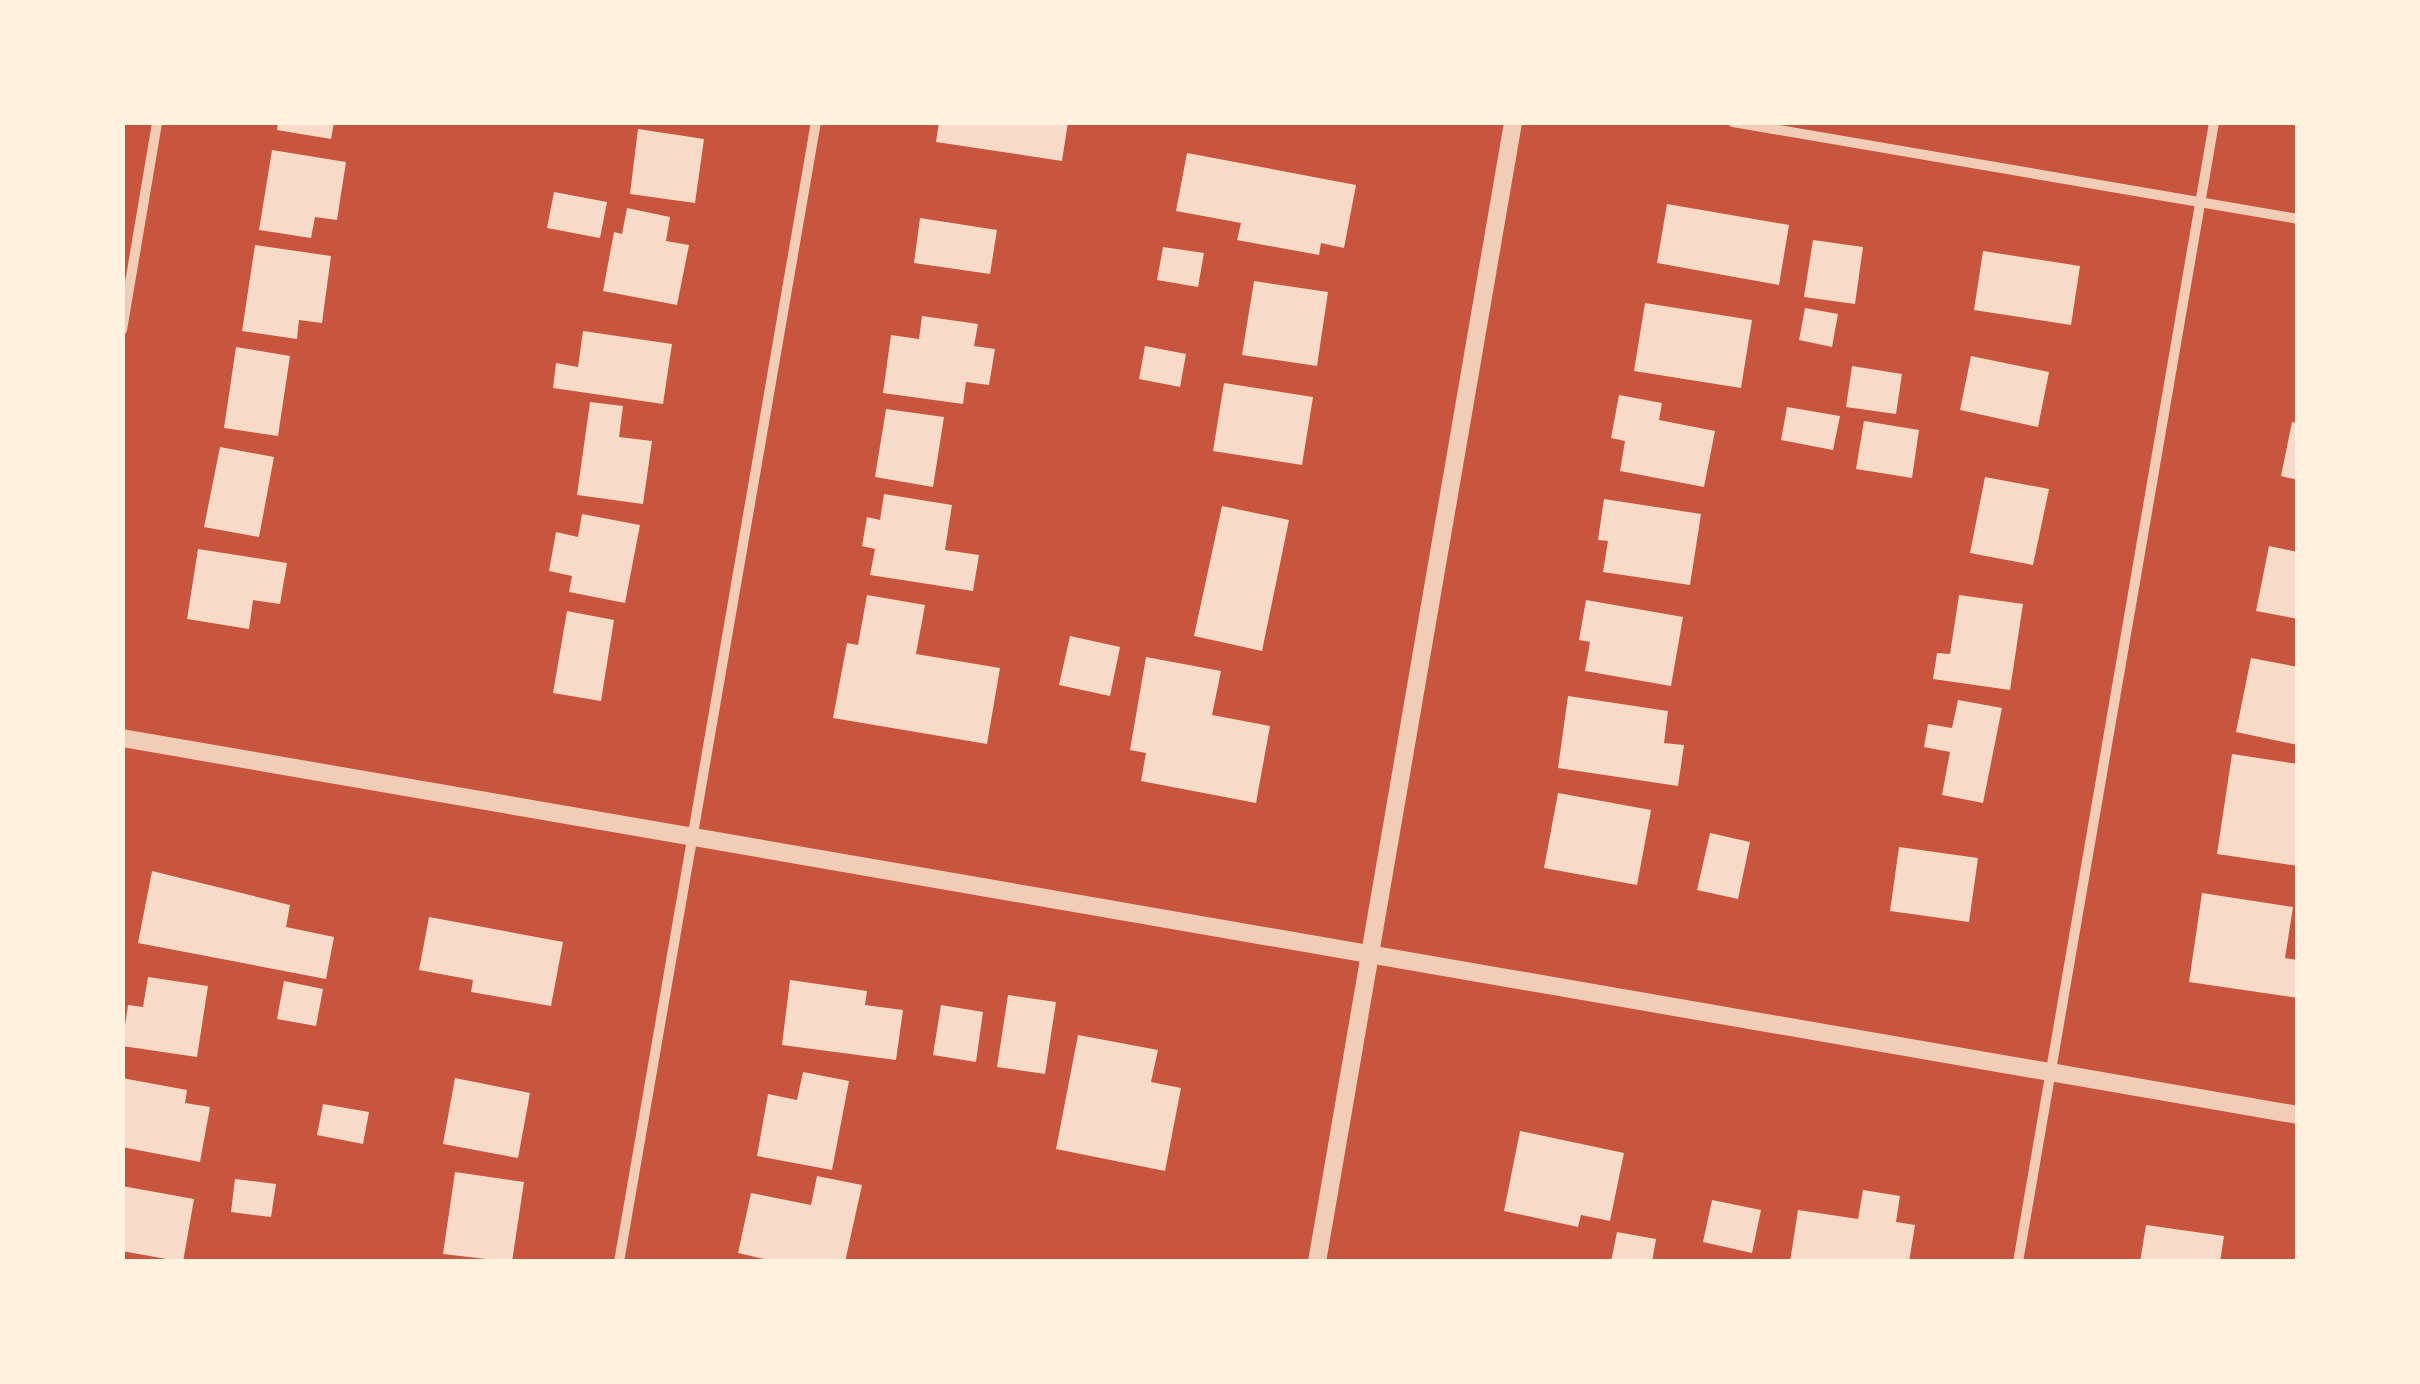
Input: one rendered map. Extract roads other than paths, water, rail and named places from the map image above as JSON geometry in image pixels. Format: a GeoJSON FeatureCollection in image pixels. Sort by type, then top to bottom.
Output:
{"type":"FeatureCollection","features":[{"type":"Feature","properties":{"kind":"street"},"geometry":{"type":"LineString","coordinates":[[122,330],[157,122]]}},
{"type":"Feature","properties":{"kind":"street"},"geometry":{"type":"LineString","coordinates":[[619,1262],[816,122]]}},
{"type":"Feature","properties":{"kind":"street"},"geometry":{"type":"LineString","coordinates":[[1317,1262],[1513,122]]}},
{"type":"Feature","properties":{"kind":"street"},"geometry":{"type":"LineString","coordinates":[[1733,122],[2298,219]]}},
{"type":"Feature","properties":{"kind":"street"},"geometry":{"type":"LineString","coordinates":[[2018,1262],[2214,122]]}},
{"type":"Feature","properties":{"kind":"street"},"geometry":{"type":"LineString","coordinates":[[122,738],[2298,1115]]}}]}
